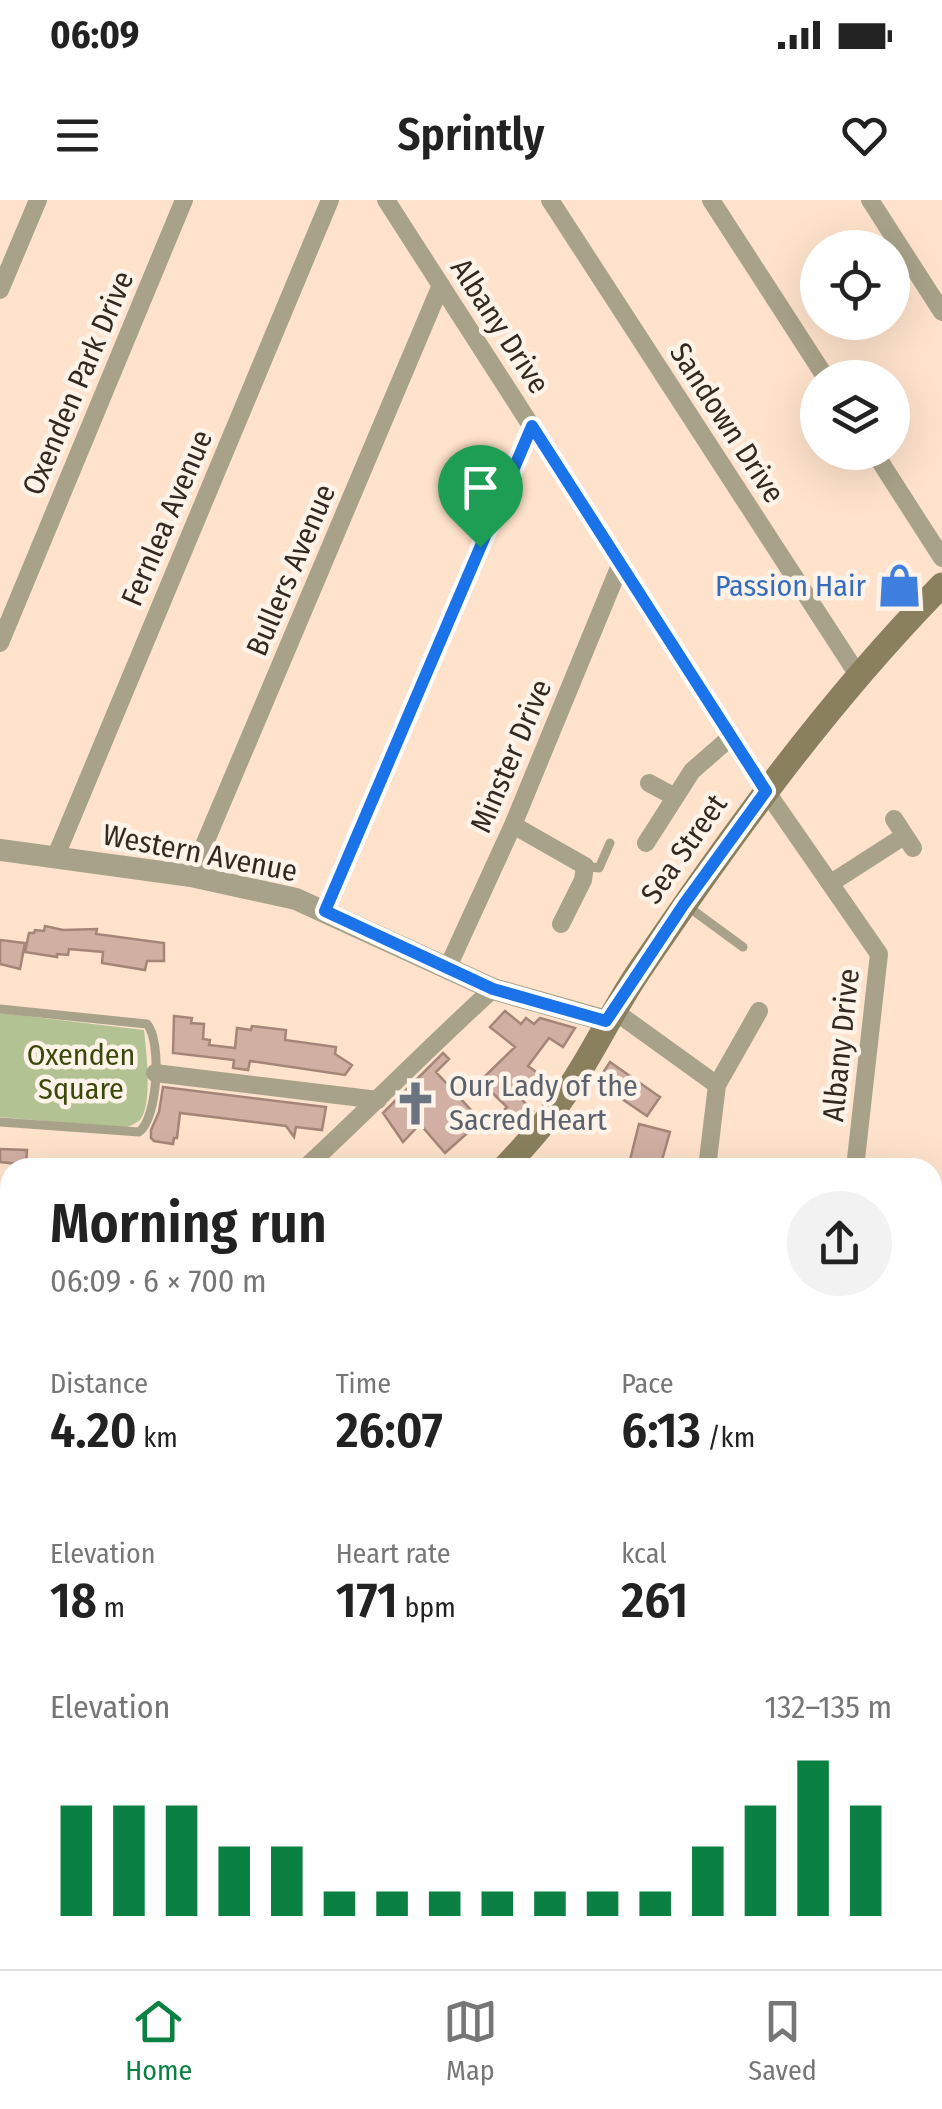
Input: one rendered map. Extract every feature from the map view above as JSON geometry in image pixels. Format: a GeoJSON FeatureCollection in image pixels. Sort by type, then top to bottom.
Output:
{"type":"FeatureCollection","features":[{"type":"Feature","properties":{"kind":"main road","name":"Sea Street"},"geometry":{"type":"LineString","coordinates":[[514,1158],[537,1134],[572,1085],[610,1016],[684,904],[766,791],[858,675],[933,599]]}},
{"type":"Feature","properties":{"kind":"street"},"geometry":{"type":"LineString","coordinates":[[0,290],[38,200]]}},
{"type":"Feature","properties":{"kind":"street","name":"Oxenden Park Drive"},"geometry":{"type":"LineString","coordinates":[[0,642],[184,200]]}},
{"type":"Feature","properties":{"kind":"street","name":"Fernlea Avenue"},"geometry":{"type":"LineString","coordinates":[[56,858],[330,200]]}},
{"type":"Feature","properties":{"kind":"street","name":"Albany Drive"},"geometry":{"type":"LineString","coordinates":[[386,200],[766,791],[879,954],[856,1158]]}},
{"type":"Feature","properties":{"kind":"street","name":"Sandown Drive"},"geometry":{"type":"LineString","coordinates":[[550,200],[858,675]]}},
{"type":"Feature","properties":{"kind":"street"},"geometry":{"type":"LineString","coordinates":[[712,200],[814,360]]}},
{"type":"Feature","properties":{"kind":"street"},"geometry":{"type":"LineString","coordinates":[[870,200],[942,312]]}},
{"type":"Feature","properties":{"kind":"street","name":"Bullers Avenue"},"geometry":{"type":"LineString","coordinates":[[192,876],[441,285]]}},
{"type":"Feature","properties":{"kind":"street"},"geometry":{"type":"LineString","coordinates":[[325,911],[532,426]]}},
{"type":"Feature","properties":{"kind":"street"},"geometry":{"type":"LineString","coordinates":[[886,470],[942,558]]}},
{"type":"Feature","properties":{"kind":"street","name":"Minster Drive"},"geometry":{"type":"LineString","coordinates":[[448,968],[513,825],[621,563]]}},
{"type":"Feature","properties":{"kind":"street"},"geometry":{"type":"LineString","coordinates":[[646,843],[692,771],[732,736]]}},
{"type":"Feature","properties":{"kind":"street"},"geometry":{"type":"LineString","coordinates":[[648,783],[675,797]]}},
{"type":"Feature","properties":{"kind":"street"},"geometry":{"type":"LineString","coordinates":[[831,883],[909,842],[894,819]]}},
{"type":"Feature","properties":{"kind":"street"},"geometry":{"type":"LineString","coordinates":[[513,825],[585,866],[583,880],[561,924]]}},
{"type":"Feature","properties":{"kind":"street","name":"Western Avenue"},"geometry":{"type":"LineString","coordinates":[[0,850],[192,876],[296,899],[493,989],[610,1016]]}},
{"type":"Feature","properties":{"kind":"street"},"geometry":{"type":"LineString","coordinates":[[316,1158],[493,989]]}},
{"type":"Feature","properties":{"kind":"street"},"geometry":{"type":"LineString","coordinates":[[709,1158],[717,1085],[759,1011]]}},
{"type":"Feature","properties":{"kind":"street"},"geometry":{"type":"LineString","coordinates":[[610,1016],[665,1047],[717,1085]]}},
{"type":"Feature","properties":{"kind":"street"},"geometry":{"type":"LineString","coordinates":[[155,1074],[378,1100]]}},
{"type":"Feature","properties":{"kind":"lane"},"geometry":{"type":"LineString","coordinates":[[585,866],[598,868],[610,843]]}},
{"type":"Feature","properties":{"kind":"lane"},"geometry":{"type":"LineString","coordinates":[[684,904],[743,947]]}},
{"type":"Feature","properties":{"kind":"lane"},"geometry":{"type":"LineString","coordinates":[[0,1009],[147,1024],[153,1034],[155,1074],[152,1116],[139,1132],[0,1122]]}},
{"type":"Feature","properties":{"kind":"green space","name":"Oxenden Square"},"geometry":{"type":"Polygon","coordinates":[[[0,1013],[144,1030],[148,1090],[140,1120],[126,1128],[0,1117],[0,1013]]]}},
{"type":"Feature","properties":{"kind":"building"},"geometry":{"type":"Polygon","coordinates":[[[45,926],[97,929],[96,934],[164,943],[164,961],[147,961],[145,970],[102,963],[103,952],[69,949],[68,955],[57,957],[25,952],[29,933],[44,931],[45,926]]]}},
{"type":"Feature","properties":{"kind":"building"},"geometry":{"type":"Polygon","coordinates":[[[0,940],[25,943],[20,969],[0,964],[0,940]]]}},
{"type":"Feature","properties":{"kind":"building"},"geometry":{"type":"Polygon","coordinates":[[[505,1011],[521,1024],[526,1018],[534,1024],[540,1018],[575,1028],[563,1047],[549,1038],[528,1066],[539,1074],[521,1099],[533,1111],[521,1125],[480,1081],[515,1047],[490,1027],[505,1011]]]}},
{"type":"Feature","properties":{"kind":"building"},"geometry":{"type":"Polygon","coordinates":[[[174,1016],[204,1024],[203,1039],[210,1040],[209,1045],[235,1048],[237,1028],[286,1030],[285,1040],[336,1047],[335,1054],[352,1065],[345,1075],[250,1061],[248,1070],[233,1068],[234,1060],[173,1053],[174,1016]]]}},
{"type":"Feature","properties":{"kind":"building"},"geometry":{"type":"Polygon","coordinates":[[[443,1053],[449,1059],[436,1072],[481,1121],[445,1153],[420,1124],[403,1142],[383,1113],[443,1053]]]}},
{"type":"Feature","properties":{"kind":"building"},"geometry":{"type":"Polygon","coordinates":[[[610,1062],[660,1097],[647,1116],[597,1082],[610,1062]]]}},
{"type":"Feature","properties":{"kind":"building"},"geometry":{"type":"Polygon","coordinates":[[[163,1087],[326,1107],[322,1130],[296,1127],[294,1137],[286,1126],[180,1113],[173,1144],[154,1141],[151,1130],[163,1087]]]}},
{"type":"Feature","properties":{"kind":"building"},"geometry":{"type":"Polygon","coordinates":[[[639,1124],[670,1132],[663,1158],[630,1158],[639,1124]]]}},
{"type":"Feature","properties":{"kind":"building"},"geometry":{"type":"Polygon","coordinates":[[[0,1149],[27,1150],[26,1158],[0,1158],[0,1149]]]}},
{"type":"Feature","properties":{"kind":"place","name":"Passion Hair"},"geometry":{"type":"Point","coordinates":[899,586]}},
{"type":"Feature","properties":{"kind":"place","name":"Our Lady of the Sacred Heart"},"geometry":{"type":"Point","coordinates":[416,1103]}},
{"type":"Feature","properties":{"kind":"route"},"geometry":{"type":"LineString","coordinates":[[532,426],[766,791],[606,1021],[493,989],[325,911],[480,547],[532,426]]}}]}
